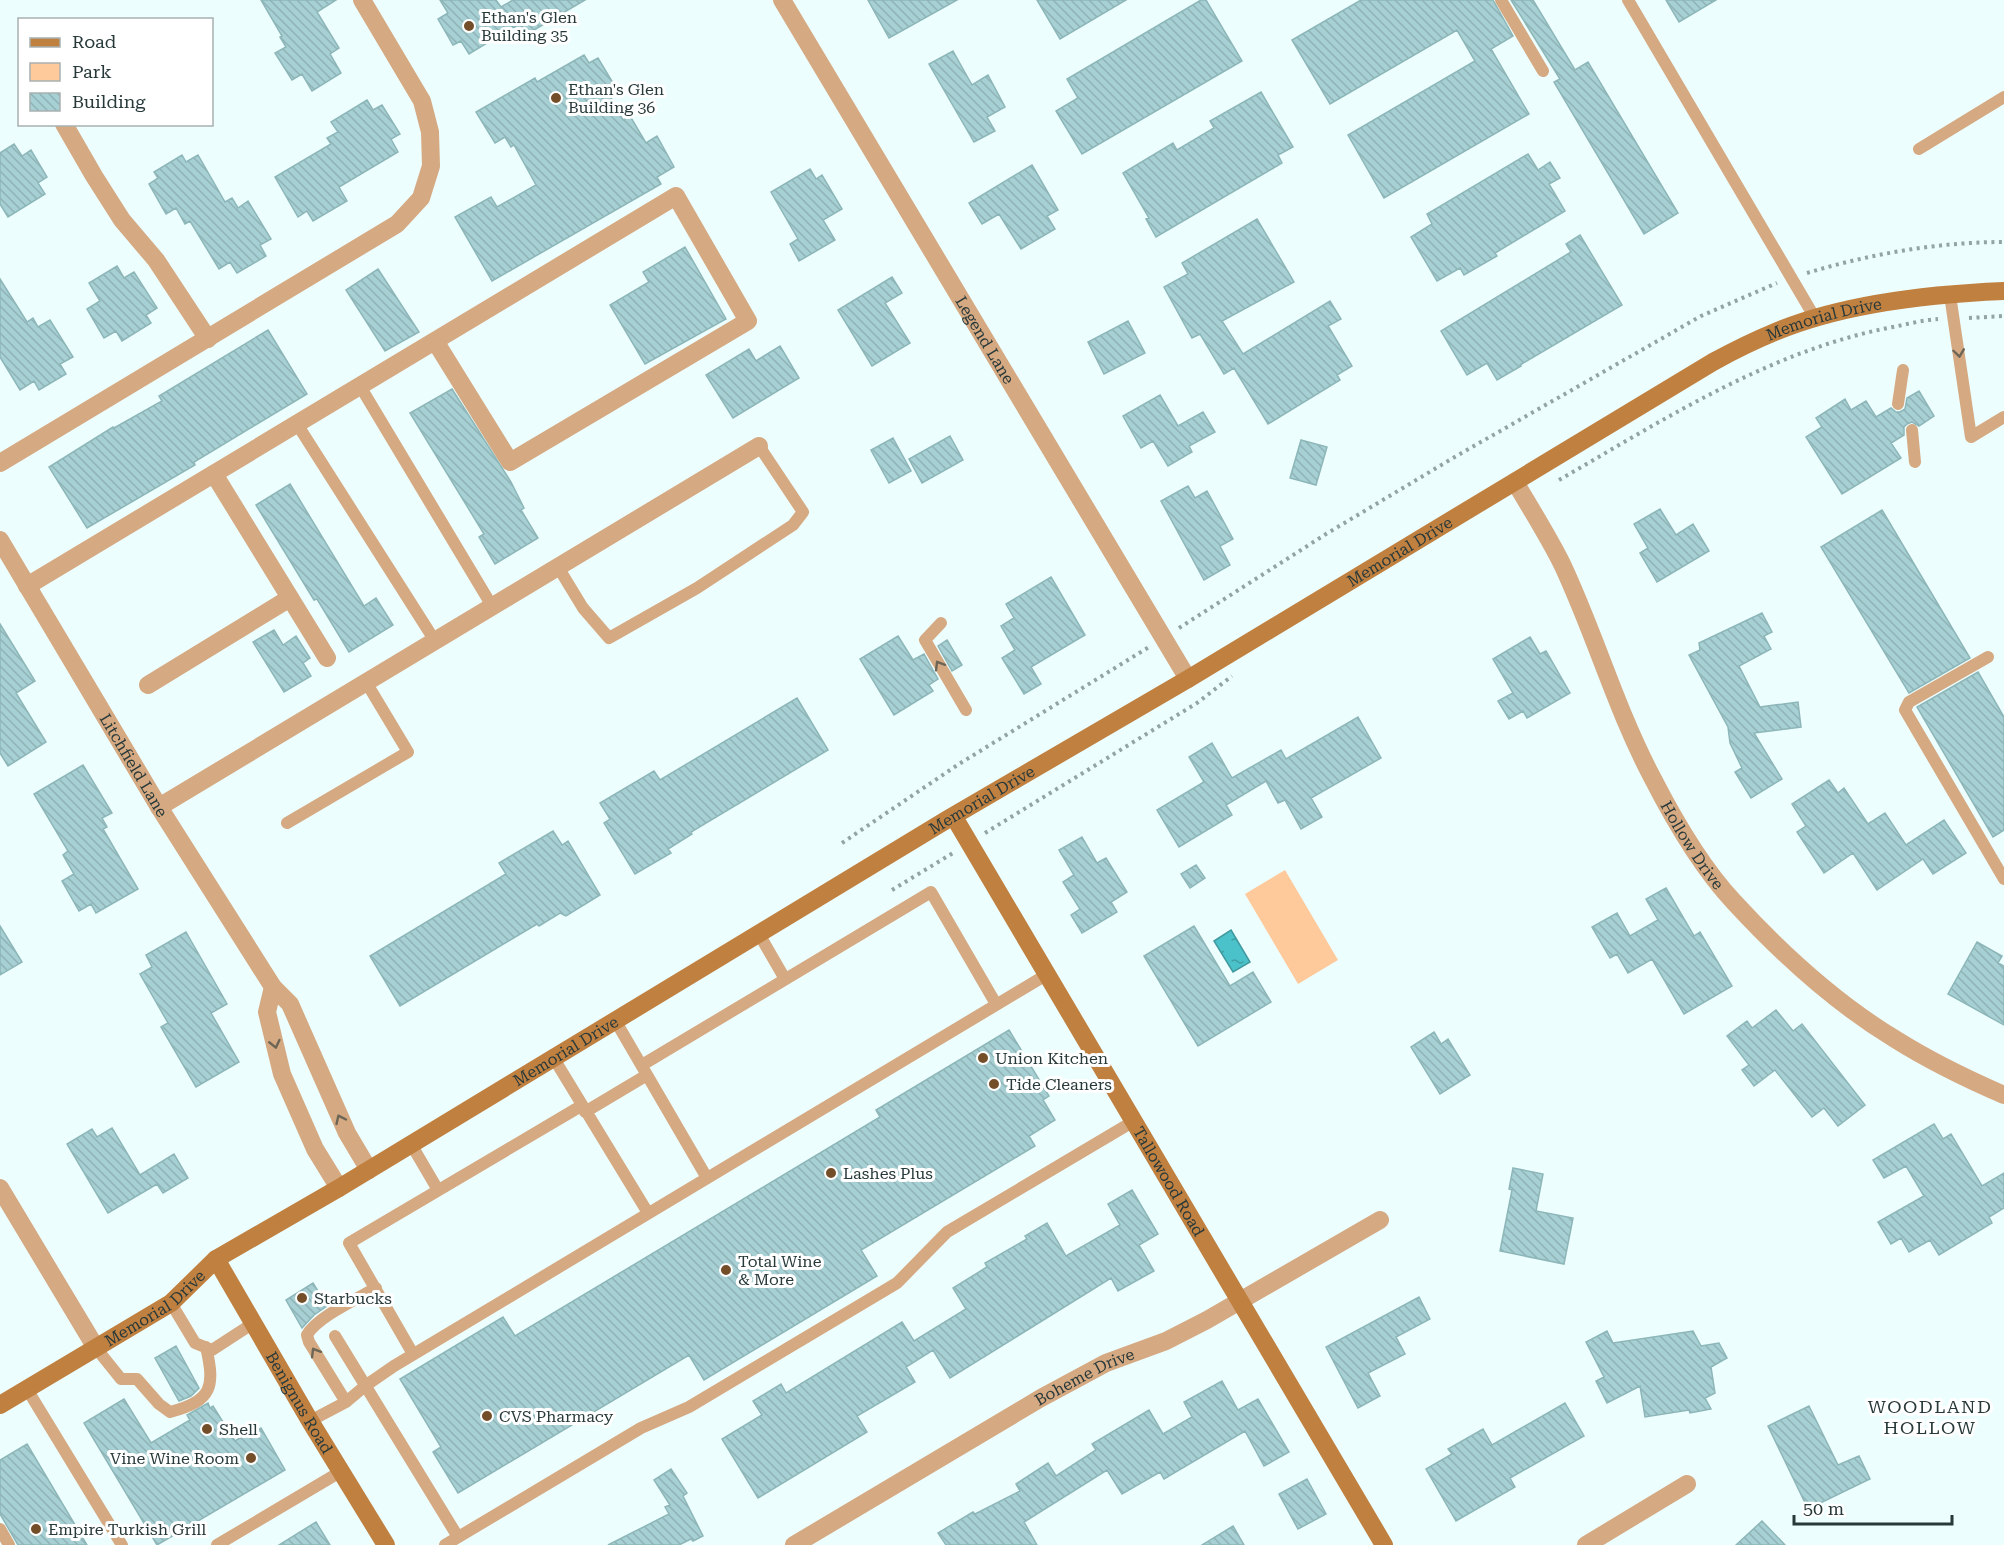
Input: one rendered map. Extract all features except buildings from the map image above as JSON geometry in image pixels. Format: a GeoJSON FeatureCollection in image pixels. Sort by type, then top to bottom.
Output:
{"type":"FeatureCollection","features":[{"type":"Feature","properties":{"kind":"main road","name":"Memorial Drive"},"geometry":{"type":"LineString","coordinates":[[0,1405],[171,1303],[216,1260],[1713,362],[1776,331],[1815,318],[1871,305],[2004,291]]}},
{"type":"Feature","properties":{"kind":"main road","name":"Tallowood Road"},"geometry":{"type":"LineString","coordinates":[[954,817],[1384,1545]]}},
{"type":"Feature","properties":{"kind":"main road","name":"Benignus Road"},"geometry":{"type":"LineString","coordinates":[[216,1260],[340,1472],[386,1545]]}},
{"type":"Feature","properties":{"kind":"street"},"geometry":{"type":"LineString","coordinates":[[0,463],[397,224],[421,198],[431,166],[430,132],[422,101],[362,0]]}},
{"type":"Feature","properties":{"kind":"street","name":"Legend Lane"},"geometry":{"type":"LineString","coordinates":[[782,0],[1188,679]]}},
{"type":"Feature","properties":{"kind":"street"},"geometry":{"type":"LineString","coordinates":[[65,126],[122,220],[156,260],[208,339]]}},
{"type":"Feature","properties":{"kind":"street"},"geometry":{"type":"LineString","coordinates":[[27,586],[676,196],[748,321],[510,462],[435,341]]}},
{"type":"Feature","properties":{"kind":"street"},"geometry":{"type":"LineString","coordinates":[[159,807],[759,446]]}},
{"type":"Feature","properties":{"kind":"street"},"geometry":{"type":"LineString","coordinates":[[214,474],[327,658]]}},
{"type":"Feature","properties":{"kind":"street","name":"Hollow Drive"},"geometry":{"type":"LineString","coordinates":[[1515,482],[1562,564],[1620,709],[1651,777],[1689,843],[1732,900],[1775,944],[1834,995],[1894,1039],[1960,1076],[2004,1095]]}},
{"type":"Feature","properties":{"kind":"street","name":"Litchfield Lane"},"geometry":{"type":"LineString","coordinates":[[0,540],[159,807],[273,987],[290,1004],[346,1133],[369,1170]]}},
{"type":"Feature","properties":{"kind":"street"},"geometry":{"type":"LineString","coordinates":[[148,685],[290,598]]}},
{"type":"Feature","properties":{"kind":"street"},"geometry":{"type":"LineString","coordinates":[[273,987],[267,1012],[282,1074],[315,1149],[339,1188]]}},
{"type":"Feature","properties":{"kind":"street"},"geometry":{"type":"LineString","coordinates":[[0,1188],[96,1348]]}},
{"type":"Feature","properties":{"kind":"street","name":"Boheme Drive"},"geometry":{"type":"LineString","coordinates":[[794,1545],[963,1443],[1069,1383],[1106,1363],[1166,1341],[1380,1220]]}},
{"type":"Feature","properties":{"kind":"street"},"geometry":{"type":"LineString","coordinates":[[1586,1545],[1687,1484]]}},
{"type":"Feature","properties":{"kind":"lane"},"geometry":{"type":"LineString","coordinates":[[1501,0],[1543,70]]}},
{"type":"Feature","properties":{"kind":"lane"},"geometry":{"type":"LineString","coordinates":[[1628,0],[1815,318]]}},
{"type":"Feature","properties":{"kind":"lane"},"geometry":{"type":"LineString","coordinates":[[1919,149],[2004,97]]}},
{"type":"Feature","properties":{"kind":"lane"},"geometry":{"type":"LineString","coordinates":[[1950,295],[1971,437],[2004,417]]}},
{"type":"Feature","properties":{"kind":"lane"},"geometry":{"type":"LineString","coordinates":[[1898,404],[1903,370]]}},
{"type":"Feature","properties":{"kind":"lane"},"geometry":{"type":"LineString","coordinates":[[360,386],[492,606]]}},
{"type":"Feature","properties":{"kind":"lane"},"geometry":{"type":"LineString","coordinates":[[297,424],[435,640]]}},
{"type":"Feature","properties":{"kind":"lane"},"geometry":{"type":"LineString","coordinates":[[1912,430],[1915,462]]}},
{"type":"Feature","properties":{"kind":"lane"},"geometry":{"type":"LineString","coordinates":[[558,567],[584,608],[609,638],[697,588],[793,525],[803,512],[759,446]]}},
{"type":"Feature","properties":{"kind":"lane"},"geometry":{"type":"LineString","coordinates":[[941,623],[925,640],[966,710]]}},
{"type":"Feature","properties":{"kind":"lane"},"geometry":{"type":"LineString","coordinates":[[1988,657],[1910,702],[1905,710],[2004,879]]}},
{"type":"Feature","properties":{"kind":"lane"},"geometry":{"type":"LineString","coordinates":[[286,823],[408,752],[366,682]]}},
{"type":"Feature","properties":{"kind":"lane"},"geometry":{"type":"LineString","coordinates":[[414,1354],[349,1243],[438,1190],[584,1109],[785,979],[931,892],[996,1004]]}},
{"type":"Feature","properties":{"kind":"lane"},"geometry":{"type":"LineString","coordinates":[[759,934],[785,979]]}},
{"type":"Feature","properties":{"kind":"lane"},"geometry":{"type":"LineString","coordinates":[[310,1421],[345,1402],[414,1354],[1046,975]]}},
{"type":"Feature","properties":{"kind":"lane"},"geometry":{"type":"LineString","coordinates":[[615,1020],[707,1178]]}},
{"type":"Feature","properties":{"kind":"lane"},"geometry":{"type":"LineString","coordinates":[[553,1057],[648,1213]]}},
{"type":"Feature","properties":{"kind":"lane"},"geometry":{"type":"LineString","coordinates":[[445,1545],[641,1428],[689,1407],[897,1283],[946,1232],[1134,1121]]}},
{"type":"Feature","properties":{"kind":"lane"},"geometry":{"type":"LineString","coordinates":[[411,1144],[438,1190]]}},
{"type":"Feature","properties":{"kind":"lane"},"geometry":{"type":"LineString","coordinates":[[345,1402],[309,1342],[308,1335],[311,1328],[321,1321],[376,1288]]}},
{"type":"Feature","properties":{"kind":"lane"},"geometry":{"type":"LineString","coordinates":[[171,1303],[195,1343],[212,1350],[252,1324]]}},
{"type":"Feature","properties":{"kind":"lane"},"geometry":{"type":"LineString","coordinates":[[335,1336],[458,1537]]}},
{"type":"Feature","properties":{"kind":"lane"},"geometry":{"type":"LineString","coordinates":[[96,1348],[121,1379],[137,1379],[159,1404],[171,1412],[183,1409],[205,1395],[210,1389],[212,1373],[206,1347]]}},
{"type":"Feature","properties":{"kind":"lane"},"geometry":{"type":"LineString","coordinates":[[27,1389],[122,1545]]}},
{"type":"Feature","properties":{"kind":"lane"},"geometry":{"type":"LineString","coordinates":[[217,1545],[340,1472]]}},
{"type":"Feature","properties":{"kind":"lane"},"geometry":{"type":"LineString","coordinates":[[0,1529],[9,1545]]}},
{"type":"Feature","properties":{"kind":"path"},"geometry":{"type":"LineString","coordinates":[[842,843],[959,764],[1079,692],[1326,534],[1452,458],[1701,316],[1777,283],[1839,264],[1909,250],[2004,242]]}},
{"type":"Feature","properties":{"kind":"path"},"geometry":{"type":"LineString","coordinates":[[1556,482],[1656,424],[1786,357],[1856,334],[1934,320],[2004,316]]}},
{"type":"Feature","properties":{"kind":"path"},"geometry":{"type":"LineString","coordinates":[[892,890],[1197,703],[1235,673]]}},
{"type":"Feature","properties":{"kind":"green space"},"geometry":{"type":"Polygon","coordinates":[[[1285,870],[1338,960],[1298,984],[1245,894],[1285,870]]]}},
{"type":"Feature","properties":{"kind":"water"},"geometry":{"type":"Polygon","coordinates":[[[1231,930],[1250,962],[1233,972],[1214,941],[1231,930]]]}},
{"type":"Feature","properties":{"kind":"place","name":"Ethan's Glen Building 35"},"geometry":{"type":"Point","coordinates":[469,26]}},
{"type":"Feature","properties":{"kind":"place","name":"Ethan's Glen Building 36"},"geometry":{"type":"Point","coordinates":[556,98]}},
{"type":"Feature","properties":{"kind":"place","name":"Union Kitchen"},"geometry":{"type":"Point","coordinates":[983,1058]}},
{"type":"Feature","properties":{"kind":"place","name":"Tide Cleaners"},"geometry":{"type":"Point","coordinates":[994,1084]}},
{"type":"Feature","properties":{"kind":"place","name":"Lashes Plus"},"geometry":{"type":"Point","coordinates":[831,1173]}},
{"type":"Feature","properties":{"kind":"place","name":"Total Wine & More"},"geometry":{"type":"Point","coordinates":[726,1270]}},
{"type":"Feature","properties":{"kind":"place","name":"Starbucks"},"geometry":{"type":"Point","coordinates":[302,1298]}},
{"type":"Feature","properties":{"kind":"place","name":"CVS Pharmacy"},"geometry":{"type":"Point","coordinates":[487,1416]}},
{"type":"Feature","properties":{"kind":"place","name":"Shell"},"geometry":{"type":"Point","coordinates":[207,1429]}},
{"type":"Feature","properties":{"kind":"place","name":"Vine Wine Room"},"geometry":{"type":"Point","coordinates":[251,1458]}},
{"type":"Feature","properties":{"kind":"place","name":"Empire Turkish Grill"},"geometry":{"type":"Point","coordinates":[36,1529]}},
{"type":"Feature","properties":{"kind":"district","name":"WOODLAND HOLLOW"},"geometry":{"type":"Point","coordinates":[1930,1417]}}]}
